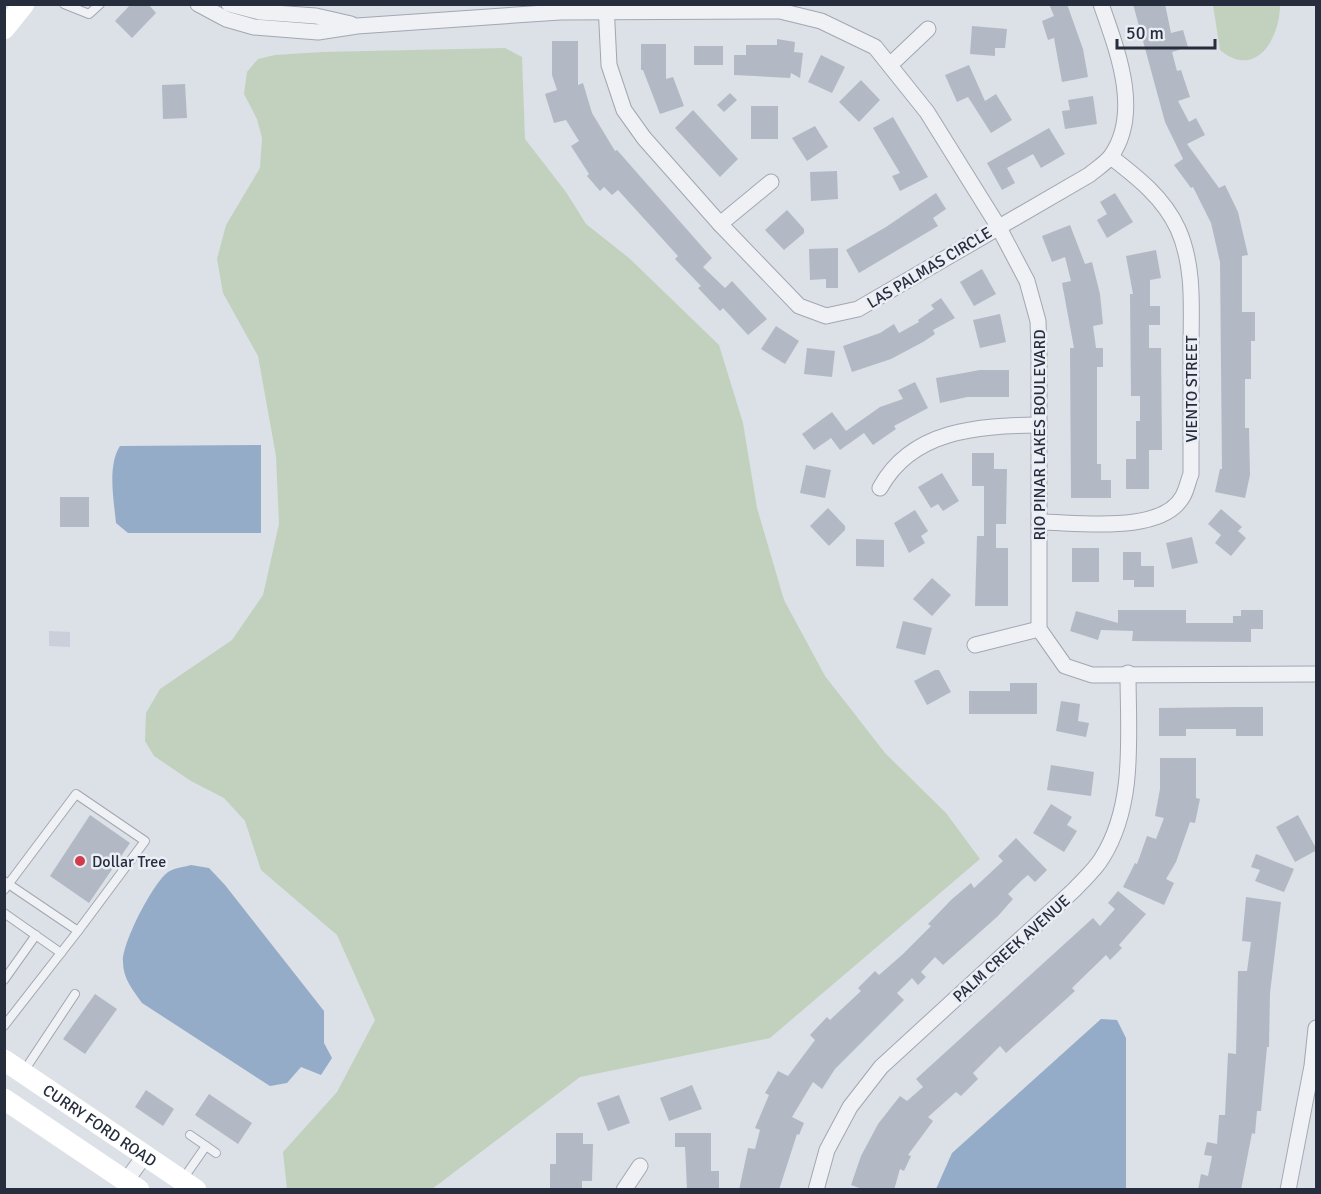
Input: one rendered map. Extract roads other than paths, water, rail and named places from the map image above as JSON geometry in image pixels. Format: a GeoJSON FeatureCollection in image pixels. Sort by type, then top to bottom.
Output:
{"type":"FeatureCollection","features":[{"type":"Feature","properties":{"kind":"street"},"geometry":{"type":"LineString","coordinates":[[4,29],[24,4]]}},
{"type":"Feature","properties":{"kind":"street","name":"RIO PINAR LAKES BOULEVARD"},"geometry":{"type":"LineString","coordinates":[[198,4],[226,19],[254,27],[318,32],[357,26],[606,8],[780,11],[821,21],[875,47],[927,112],[998,226],[1027,281],[1038,321],[1039,629]]}},
{"type":"Feature","properties":{"kind":"street","name":"RIO PINAR LAKES BOULEVARD"},"geometry":{"type":"LineString","coordinates":[[229,4],[260,12],[316,16],[357,26]]}},
{"type":"Feature","properties":{"kind":"street","name":"LAS PALMAS CIRCLE"},"geometry":{"type":"LineString","coordinates":[[606,8],[609,65],[624,110],[644,138],[720,224],[799,306],[826,316],[858,309],[1089,175],[1110,156],[1126,116],[1125,83],[1101,4]]}},
{"type":"Feature","properties":{"kind":"street"},"geometry":{"type":"LineString","coordinates":[[890,64],[928,29]]}},
{"type":"Feature","properties":{"kind":"street","name":"VIENTO STREET"},"geometry":{"type":"LineString","coordinates":[[1040,522],[1144,523],[1167,512],[1183,497],[1191,474],[1191,294],[1188,260],[1178,229],[1165,206],[1141,180],[1110,156]]}},
{"type":"Feature","properties":{"kind":"street"},"geometry":{"type":"LineString","coordinates":[[720,224],[771,182]]}},
{"type":"Feature","properties":{"kind":"street"},"geometry":{"type":"LineString","coordinates":[[880,488],[889,470],[929,442],[953,431],[991,425],[1038,425]]}},
{"type":"Feature","properties":{"kind":"street"},"geometry":{"type":"LineString","coordinates":[[975,645],[1039,629],[1065,666],[1092,675],[1128,673],[1317,674]]}},
{"type":"Feature","properties":{"kind":"street","name":"PALM CREEK AVENUE"},"geometry":{"type":"LineString","coordinates":[[816,1190],[827,1150],[850,1107],[881,1067],[1074,890],[1102,858],[1119,818],[1127,786],[1128,673]]}},
{"type":"Feature","properties":{"kind":"street"},"geometry":{"type":"LineString","coordinates":[[1288,1190],[1315,1066],[1317,1028]]}},
{"type":"Feature","properties":{"kind":"street","name":"CURRY FORD ROAD"},"geometry":{"type":"LineString","coordinates":[[4,1060],[189,1185]]}},
{"type":"Feature","properties":{"kind":"street","name":"CURRY FORD ROAD"},"geometry":{"type":"LineString","coordinates":[[4,1099],[129,1187]]}},
{"type":"Feature","properties":{"kind":"street"},"geometry":{"type":"LineString","coordinates":[[129,1187],[145,1155]]}},
{"type":"Feature","properties":{"kind":"street"},"geometry":{"type":"LineString","coordinates":[[624,1190],[640,1166]]}},
{"type":"Feature","properties":{"kind":"lane"},"geometry":{"type":"LineString","coordinates":[[64,4],[89,14],[100,4]]}},
{"type":"Feature","properties":{"kind":"lane"},"geometry":{"type":"LineString","coordinates":[[4,1026],[78,932],[145,841],[76,794],[6,885],[78,932]]}},
{"type":"Feature","properties":{"kind":"lane"},"geometry":{"type":"LineString","coordinates":[[4,913],[61,953]]}},
{"type":"Feature","properties":{"kind":"lane"},"geometry":{"type":"LineString","coordinates":[[6,979],[36,935]]}},
{"type":"Feature","properties":{"kind":"lane"},"geometry":{"type":"LineString","coordinates":[[23,1072],[75,994]]}},
{"type":"Feature","properties":{"kind":"lane"},"geometry":{"type":"LineString","coordinates":[[190,1135],[216,1153]]}},
{"type":"Feature","properties":{"kind":"lane"},"geometry":{"type":"LineString","coordinates":[[189,1185],[206,1146]]}},
{"type":"Feature","properties":{"kind":"water"},"geometry":{"type":"Polygon","coordinates":[[[261,445],[261,533],[128,533],[116,523],[112,473],[120,446],[261,445]]]}},
{"type":"Feature","properties":{"kind":"water"},"geometry":{"type":"Polygon","coordinates":[[[191,865],[209,868],[225,885],[324,1011],[324,1043],[332,1058],[321,1075],[301,1067],[287,1083],[270,1086],[142,1003],[132,989],[125,974],[123,962],[133,928],[154,888],[162,878],[168,872],[191,865]]]}},
{"type":"Feature","properties":{"kind":"water"},"geometry":{"type":"Polygon","coordinates":[[[1101,1019],[1117,1020],[1126,1038],[1126,1189],[936,1189],[952,1153],[1101,1019]]]}},
{"type":"Feature","properties":{"kind":"place","name":"Dollar Tree"},"geometry":{"type":"Point","coordinates":[80,861]}}]}
